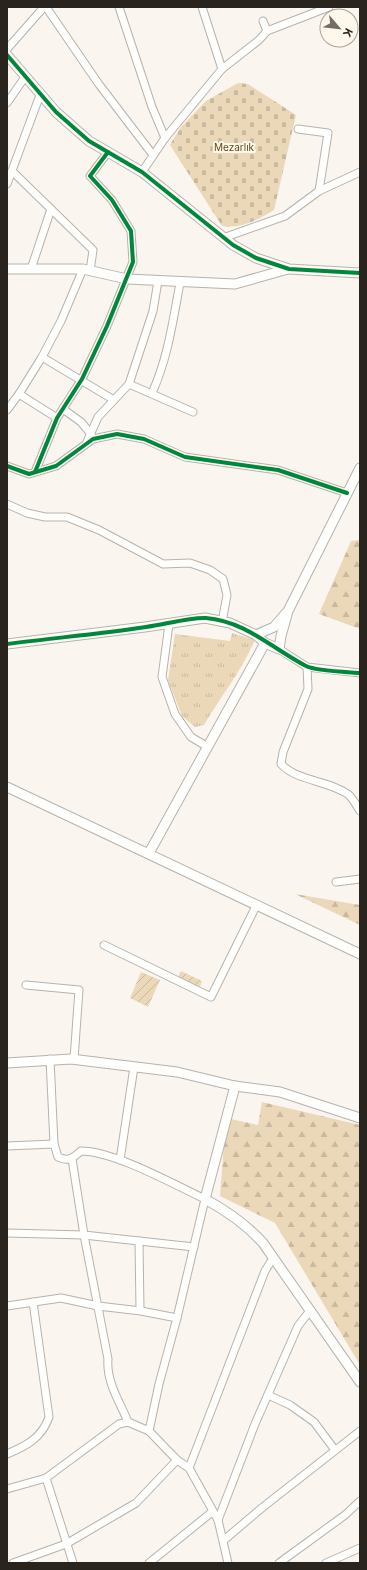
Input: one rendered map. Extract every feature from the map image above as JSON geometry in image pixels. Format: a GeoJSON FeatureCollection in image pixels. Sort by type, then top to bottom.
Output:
{"type":"FeatureCollection","features":[{"type":"Feature","properties":{"kind":"street"},"geometry":{"type":"LineString","coordinates":[[7,49],[45,7],[98,83],[153,155]]}},
{"type":"Feature","properties":{"kind":"street"},"geometry":{"type":"LineString","coordinates":[[119,7],[152,107],[165,138]]}},
{"type":"Feature","properties":{"kind":"street"},"geometry":{"type":"LineString","coordinates":[[202,7],[222,69]]}},
{"type":"Feature","properties":{"kind":"street"},"geometry":{"type":"LineString","coordinates":[[142,172],[165,138],[222,69],[267,32],[329,7]]}},
{"type":"Feature","properties":{"kind":"street"},"geometry":{"type":"LineString","coordinates":[[263,21],[267,32]]}},
{"type":"Feature","properties":{"kind":"street"},"geometry":{"type":"LineString","coordinates":[[7,55],[56,112],[89,141],[142,172],[223,238],[256,258],[289,269],[360,273]]}},
{"type":"Feature","properties":{"kind":"street"},"geometry":{"type":"LineString","coordinates":[[7,64],[16,66]]}},
{"type":"Feature","properties":{"kind":"street"},"geometry":{"type":"LineString","coordinates":[[7,103],[25,77]]}},
{"type":"Feature","properties":{"kind":"street"},"geometry":{"type":"LineString","coordinates":[[7,184],[40,94]]}},
{"type":"Feature","properties":{"kind":"street"},"geometry":{"type":"LineString","coordinates":[[298,129],[328,133],[319,191]]}},
{"type":"Feature","properties":{"kind":"street"},"geometry":{"type":"LineString","coordinates":[[35,472],[57,418],[82,379],[127,279],[133,262],[131,231],[112,200],[90,176],[108,152]]}},
{"type":"Feature","properties":{"kind":"street"},"geometry":{"type":"LineString","coordinates":[[7,410],[42,357],[86,270],[93,250],[12,171]]}},
{"type":"Feature","properties":{"kind":"street"},"geometry":{"type":"LineString","coordinates":[[223,238],[286,216],[319,191],[360,172]]}},
{"type":"Feature","properties":{"kind":"street"},"geometry":{"type":"LineString","coordinates":[[31,269],[51,209]]}},
{"type":"Feature","properties":{"kind":"street"},"geometry":{"type":"LineString","coordinates":[[7,269],[86,270],[127,279],[180,283],[235,284],[289,269]]}},
{"type":"Feature","properties":{"kind":"street"},"geometry":{"type":"LineString","coordinates":[[87,443],[98,416],[129,384],[153,311],[158,281]]}},
{"type":"Feature","properties":{"kind":"street"},"geometry":{"type":"LineString","coordinates":[[152,394],[160,375],[172,330],[180,283]]}},
{"type":"Feature","properties":{"kind":"street"},"geometry":{"type":"LineString","coordinates":[[42,357],[82,379],[114,400]]}},
{"type":"Feature","properties":{"kind":"street"},"geometry":{"type":"LineString","coordinates":[[129,384],[193,412]]}},
{"type":"Feature","properties":{"kind":"street"},"geometry":{"type":"LineString","coordinates":[[19,394],[57,418]]}},
{"type":"Feature","properties":{"kind":"street"},"geometry":{"type":"LineString","coordinates":[[63,409],[81,422],[91,434]]}},
{"type":"Feature","properties":{"kind":"street"},"geometry":{"type":"LineString","coordinates":[[7,466],[29,474],[56,466],[93,439],[117,434],[137,438],[185,457],[278,470],[347,493]]}},
{"type":"Feature","properties":{"kind":"street"},"geometry":{"type":"LineString","coordinates":[[279,649],[288,611],[360,468]]}},
{"type":"Feature","properties":{"kind":"street"},"geometry":{"type":"LineString","coordinates":[[7,504],[27,514],[45,517],[66,516],[99,530],[163,564],[190,563],[210,570],[223,579],[227,595],[222,622]]}},
{"type":"Feature","properties":{"kind":"street"},"geometry":{"type":"LineString","coordinates":[[256,635],[274,627],[288,611]]}},
{"type":"Feature","properties":{"kind":"street"},"geometry":{"type":"LineString","coordinates":[[7,644],[169,624],[205,618],[222,622],[256,635],[265,643],[279,649],[307,667],[360,673]]}},
{"type":"Feature","properties":{"kind":"street"},"geometry":{"type":"LineString","coordinates":[[169,624],[162,677],[175,714],[191,737],[208,747]]}},
{"type":"Feature","properties":{"kind":"street"},"geometry":{"type":"LineString","coordinates":[[149,854],[265,643]]}},
{"type":"Feature","properties":{"kind":"street"},"geometry":{"type":"LineString","coordinates":[[307,667],[308,689],[283,752],[281,764],[287,771],[334,787],[350,796],[360,810]]}},
{"type":"Feature","properties":{"kind":"street"},"geometry":{"type":"LineString","coordinates":[[7,787],[360,954]]}},
{"type":"Feature","properties":{"kind":"street"},"geometry":{"type":"LineString","coordinates":[[336,882],[360,879]]}},
{"type":"Feature","properties":{"kind":"street"},"geometry":{"type":"LineString","coordinates":[[104,945],[211,997],[256,906]]}},
{"type":"Feature","properties":{"kind":"street"},"geometry":{"type":"LineString","coordinates":[[26,985],[79,990],[74,1059]]}},
{"type":"Feature","properties":{"kind":"street"},"geometry":{"type":"LineString","coordinates":[[50,1059],[54,1144],[58,1157],[65,1160],[72,1159],[81,1151],[91,1151],[120,1160],[205,1199],[227,1211],[244,1224],[263,1243],[309,1312],[360,1382]]}},
{"type":"Feature","properties":{"kind":"street"},"geometry":{"type":"LineString","coordinates":[[7,1063],[50,1059],[74,1059],[177,1072],[235,1086],[280,1092],[360,1118]]}},
{"type":"Feature","properties":{"kind":"street"},"geometry":{"type":"LineString","coordinates":[[120,1160],[134,1067]]}},
{"type":"Feature","properties":{"kind":"street"},"geometry":{"type":"LineString","coordinates":[[149,1430],[205,1199],[235,1086]]}},
{"type":"Feature","properties":{"kind":"street"},"geometry":{"type":"LineString","coordinates":[[7,1146],[54,1144]]}},
{"type":"Feature","properties":{"kind":"street"},"geometry":{"type":"LineString","coordinates":[[72,1159],[84,1235],[108,1359],[107,1369],[113,1390],[128,1422]]}},
{"type":"Feature","properties":{"kind":"street"},"geometry":{"type":"LineString","coordinates":[[7,1233],[84,1235],[194,1247]]}},
{"type":"Feature","properties":{"kind":"street"},"geometry":{"type":"LineString","coordinates":[[140,1240],[140,1310]]}},
{"type":"Feature","properties":{"kind":"street"},"geometry":{"type":"LineString","coordinates":[[189,1468],[262,1278],[273,1258]]}},
{"type":"Feature","properties":{"kind":"street"},"geometry":{"type":"LineString","coordinates":[[7,1306],[61,1298],[98,1306],[140,1310],[177,1318]]}},
{"type":"Feature","properties":{"kind":"street"},"geometry":{"type":"LineString","coordinates":[[7,1454],[30,1444],[46,1425],[49,1417],[33,1302]]}},
{"type":"Feature","properties":{"kind":"street"},"geometry":{"type":"LineString","coordinates":[[218,1520],[268,1395],[298,1326],[309,1312]]}},
{"type":"Feature","properties":{"kind":"street"},"geometry":{"type":"LineString","coordinates":[[268,1395],[290,1405],[314,1422],[335,1450]]}},
{"type":"Feature","properties":{"kind":"street"},"geometry":{"type":"LineString","coordinates":[[7,1489],[46,1478],[119,1424],[128,1422],[149,1430],[177,1460],[189,1468],[212,1512],[218,1520],[224,1540],[228,1563]]}},
{"type":"Feature","properties":{"kind":"street"},"geometry":{"type":"LineString","coordinates":[[224,1540],[262,1507],[360,1432]]}},
{"type":"Feature","properties":{"kind":"street"},"geometry":{"type":"LineString","coordinates":[[13,1563],[66,1544],[136,1504],[177,1460]]}},
{"type":"Feature","properties":{"kind":"street"},"geometry":{"type":"LineString","coordinates":[[46,1478],[73,1563]]}},
{"type":"Feature","properties":{"kind":"street"},"geometry":{"type":"LineString","coordinates":[[280,1563],[345,1515],[360,1501]]}},
{"type":"Feature","properties":{"kind":"street"},"geometry":{"type":"LineString","coordinates":[[150,1563],[212,1512]]}},
{"type":"Feature","properties":{"kind":"street"},"geometry":{"type":"LineString","coordinates":[[326,1563],[360,1548]]}},
{"type":"Feature","properties":{"kind":"green space","name":"Mezarlık"},"geometry":{"type":"Polygon","coordinates":[[[238,83],[248,84],[296,115],[274,210],[249,223],[229,227],[222,226],[170,145],[181,127],[206,101],[238,83]]]}},
{"type":"Feature","properties":{"kind":"green space"},"geometry":{"type":"Polygon","coordinates":[[[360,540],[360,629],[319,614],[351,541],[360,540]]]}},
{"type":"Feature","properties":{"kind":"green space"},"geometry":{"type":"Polygon","coordinates":[[[232,633],[255,640],[238,672],[204,725],[195,727],[182,716],[168,680],[175,634],[230,641],[232,633]]]}},
{"type":"Feature","properties":{"kind":"green space"},"geometry":{"type":"Polygon","coordinates":[[[295,894],[360,905],[360,925],[295,894]]]}},
{"type":"Feature","properties":{"kind":"green space"},"geometry":{"type":"Polygon","coordinates":[[[181,971],[202,981],[200,987],[178,977],[181,971]]]}},
{"type":"Feature","properties":{"kind":"green space"},"geometry":{"type":"Polygon","coordinates":[[[141,972],[160,980],[148,1007],[130,998],[141,972]]]}},
{"type":"Feature","properties":{"kind":"green space"},"geometry":{"type":"Polygon","coordinates":[[[262,1102],[360,1125],[360,1365],[275,1223],[220,1196],[226,1118],[258,1125],[262,1102]]]}},
{"type":"Feature","properties":{"kind":"cycle path"},"geometry":{"type":"LineString","coordinates":[[7,55],[56,112],[89,141],[142,172],[233,245],[256,258],[289,269],[360,273]]}},
{"type":"Feature","properties":{"kind":"cycle path"},"geometry":{"type":"LineString","coordinates":[[35,472],[57,418],[82,379],[107,326],[133,262],[131,231],[112,200],[90,176],[108,152]]}},
{"type":"Feature","properties":{"kind":"cycle path"},"geometry":{"type":"LineString","coordinates":[[7,466],[29,474],[56,466],[93,439],[117,434],[144,439],[185,457],[278,470],[347,493]]}},
{"type":"Feature","properties":{"kind":"cycle path"},"geometry":{"type":"LineString","coordinates":[[7,644],[111,632],[206,618],[220,620],[246,630],[310,668],[360,673]]}}]}
